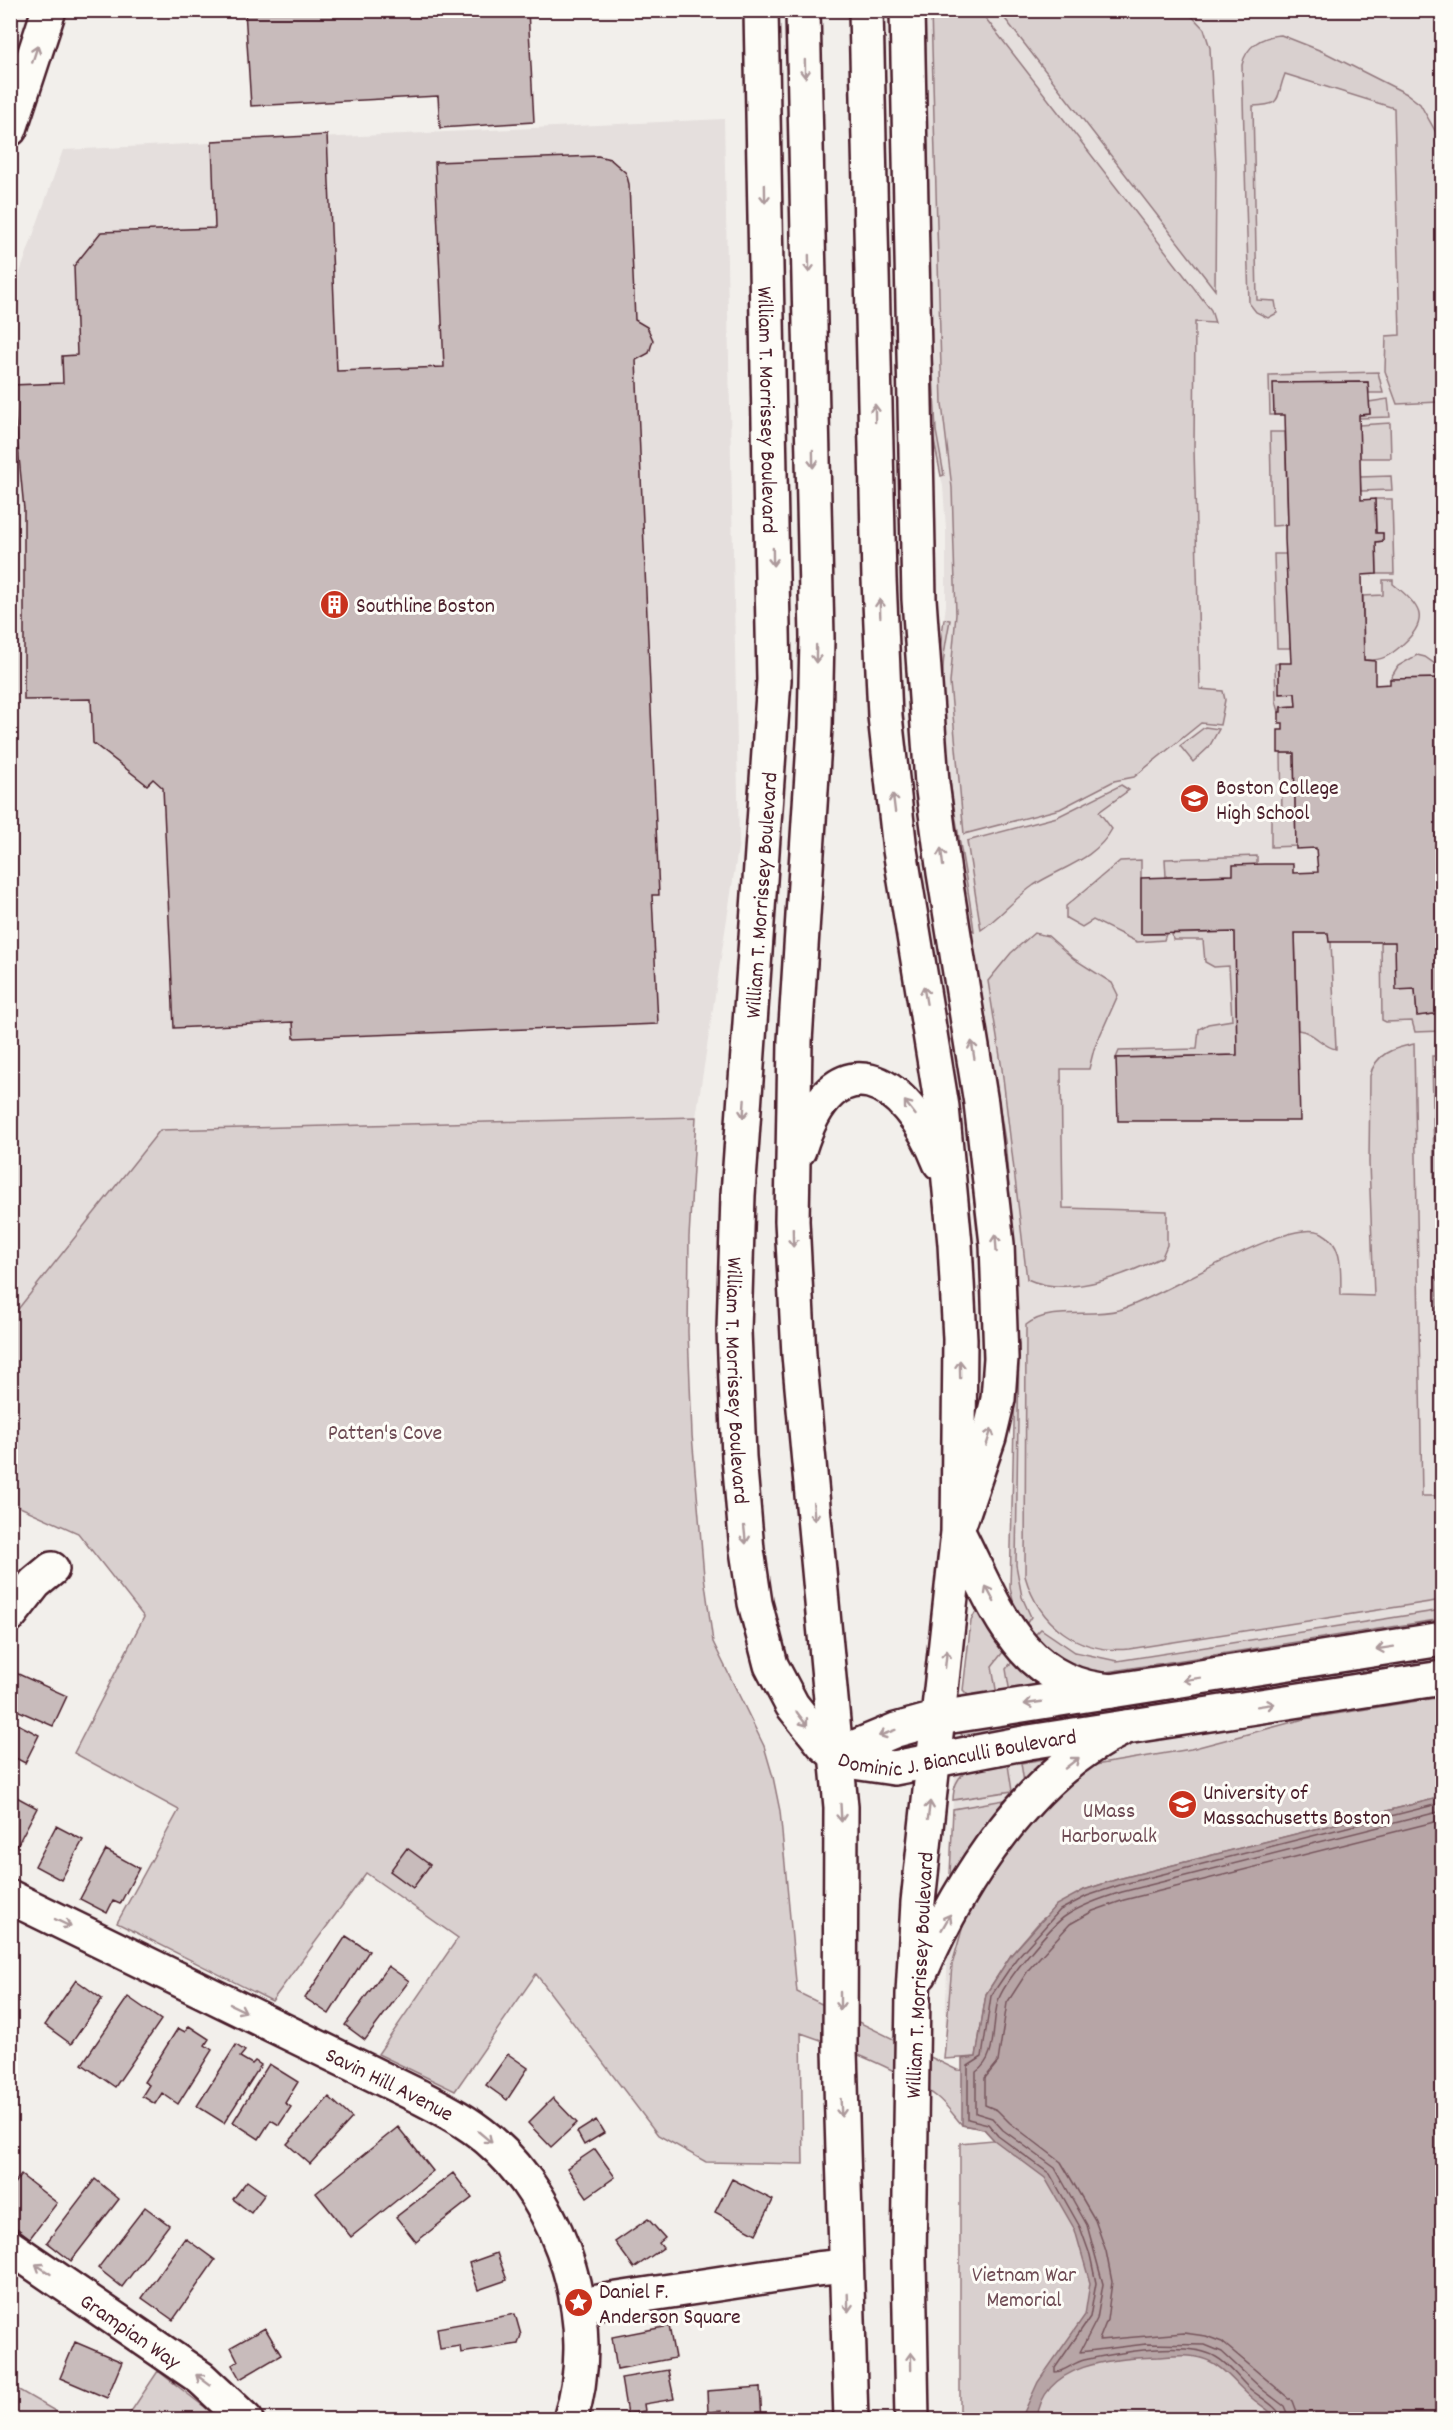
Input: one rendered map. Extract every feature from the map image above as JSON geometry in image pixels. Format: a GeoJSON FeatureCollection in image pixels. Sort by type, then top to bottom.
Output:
{"type":"FeatureCollection","features":[{"type":"Feature","properties":{"kind":"main road"},"geometry":{"type":"LineString","coordinates":[[10,129],[49,10]]}},
{"type":"Feature","properties":{"kind":"main road","name":"William T. Morrissey Boulevard"},"geometry":{"type":"LineString","coordinates":[[761,10],[774,680],[736,1238],[736,1386],[747,1550],[764,1639],[774,1673],[792,1705],[812,1732],[836,1755]]}},
{"type":"Feature","properties":{"kind":"main road","name":"William T. Morrissey Boulevard"},"geometry":{"type":"LineString","coordinates":[[803,10],[816,649],[815,727],[795,1041],[792,1179],[796,1311],[842,1835],[840,2050],[851,2420]]}},
{"type":"Feature","properties":{"kind":"main road","name":"William T. Morrissey Boulevard"},"geometry":{"type":"LineString","coordinates":[[866,10],[879,590],[885,716],[900,850],[934,1056],[951,1199],[960,1339],[958,1532],[918,1902],[913,1994],[909,2259],[912,2420]]}},
{"type":"Feature","properties":{"kind":"main road","name":"William T. Morrissey Boulevard"},"geometry":{"type":"LineString","coordinates":[[907,10],[919,575],[924,692],[944,873],[988,1150],[999,1304],[998,1399],[989,1437],[966,1500],[958,1532]]}},
{"type":"Feature","properties":{"kind":"main road"},"geometry":{"type":"LineString","coordinates":[[792,1179],[802,1139],[822,1099],[844,1083],[864,1081],[884,1086],[907,1103],[930,1139],[951,1199]]}},
{"type":"Feature","properties":{"kind":"main road"},"geometry":{"type":"LineString","coordinates":[[958,1532],[1011,1633],[1027,1655],[1045,1670],[1072,1684],[1112,1691]]}},
{"type":"Feature","properties":{"kind":"main road"},"geometry":{"type":"LineString","coordinates":[[10,1615],[35,1583],[52,1569]]}},
{"type":"Feature","properties":{"kind":"main road","name":"Dominic J. Bianculli Boulevard"},"geometry":{"type":"LineString","coordinates":[[836,1755],[885,1733],[939,1718],[1443,1639]]}},
{"type":"Feature","properties":{"kind":"main road","name":"Dominic J. Bianculli Boulevard"},"geometry":{"type":"LineString","coordinates":[[836,1755],[873,1767],[894,1768],[1021,1743],[1443,1678]]}},
{"type":"Feature","properties":{"kind":"main road"},"geometry":{"type":"LineString","coordinates":[[913,1994],[940,1934],[996,1839],[1048,1782],[1104,1738],[1125,1727]]}},
{"type":"Feature","properties":{"kind":"main road","name":"Savin Hill Avenue"},"geometry":{"type":"LineString","coordinates":[[10,1897],[418,2096],[474,2128],[503,2154],[539,2202],[563,2255],[578,2305],[582,2355],[577,2392],[570,2420]]}},
{"type":"Feature","properties":{"kind":"main road","name":"Grampian Way"},"geometry":{"type":"LineString","coordinates":[[10,2247],[201,2378],[246,2420]]}},
{"type":"Feature","properties":{"kind":"main road"},"geometry":{"type":"LineString","coordinates":[[578,2305],[846,2266]]}},
{"type":"Feature","properties":{"kind":"shaded area","name":"Boston College High School"},"geometry":{"type":"Polygon","coordinates":[[[920,11],[1442,11],[1442,70],[1435,84],[1442,89],[1442,1797],[1118,1879],[962,2059],[944,2059],[953,1797],[971,1618],[976,1612],[1013,1601],[1010,1588],[1014,1489],[1014,1359],[955,854],[938,665],[946,605],[946,529],[943,486],[934,446],[920,11]]]}},
{"type":"Feature","properties":{"kind":"shaded area","name":"Southline Boston"},"geometry":{"type":"Polygon","coordinates":[[[724,119],[739,842],[696,1117],[160,1130],[11,1318],[10,301],[63,150],[724,119]]]}},
{"type":"Feature","properties":{"kind":"green space"},"geometry":{"type":"Polygon","coordinates":[[[1186,10],[1204,29],[1210,48],[1216,169],[1215,290],[999,11],[1186,10]]]}},
{"type":"Feature","properties":{"kind":"green space"},"geometry":{"type":"Polygon","coordinates":[[[920,11],[925,11],[931,335],[936,431],[944,475],[941,476],[932,431],[920,11]]]}},
{"type":"Feature","properties":{"kind":"green space"},"geometry":{"type":"Polygon","coordinates":[[[931,11],[980,11],[1211,310],[1215,323],[1195,322],[1194,448],[1200,689],[1223,691],[1225,700],[1220,725],[1201,723],[1134,777],[1114,781],[1060,809],[964,834],[950,683],[956,614],[952,488],[942,404],[931,11]]]}},
{"type":"Feature","properties":{"kind":"green space"},"geometry":{"type":"Polygon","coordinates":[[[1281,35],[1324,52],[1407,94],[1420,104],[1442,143],[1442,400],[1439,402],[1397,404],[1385,371],[1386,336],[1400,335],[1394,108],[1285,74],[1279,95],[1274,102],[1253,106],[1257,300],[1275,301],[1277,313],[1268,318],[1256,312],[1249,303],[1242,65],[1247,52],[1256,43],[1267,37],[1281,35]]]}},
{"type":"Feature","properties":{"kind":"green space"},"geometry":{"type":"Polygon","coordinates":[[[1378,372],[1383,393],[1369,393],[1368,382],[1274,383],[1274,415],[1270,415],[1269,375],[1378,372]]]}},
{"type":"Feature","properties":{"kind":"green space"},"geometry":{"type":"Polygon","coordinates":[[[1388,399],[1390,417],[1359,418],[1359,415],[1370,414],[1369,402],[1388,399]]]}},
{"type":"Feature","properties":{"kind":"green space"},"geometry":{"type":"Polygon","coordinates":[[[1390,423],[1391,458],[1360,458],[1359,425],[1390,423]]]}},
{"type":"Feature","properties":{"kind":"green space"},"geometry":{"type":"Polygon","coordinates":[[[1270,432],[1285,432],[1288,525],[1272,526],[1270,432]]]}},
{"type":"Feature","properties":{"kind":"green space"},"geometry":{"type":"Polygon","coordinates":[[[1391,476],[1392,490],[1361,491],[1360,477],[1391,476]]]}},
{"type":"Feature","properties":{"kind":"green space"},"geometry":{"type":"Polygon","coordinates":[[[1375,499],[1392,499],[1394,574],[1377,574],[1376,542],[1383,541],[1383,533],[1376,533],[1375,499]]]}},
{"type":"Feature","properties":{"kind":"green space"},"geometry":{"type":"Polygon","coordinates":[[[1274,554],[1288,554],[1290,648],[1277,648],[1274,554]]]}},
{"type":"Feature","properties":{"kind":"green space"},"geometry":{"type":"Polygon","coordinates":[[[1383,580],[1393,580],[1393,584],[1410,599],[1419,612],[1419,620],[1412,635],[1394,652],[1381,659],[1364,660],[1363,596],[1383,595],[1383,580]]]}},
{"type":"Feature","properties":{"kind":"green space"},"geometry":{"type":"Polygon","coordinates":[[[944,619],[950,620],[943,664],[943,703],[948,769],[974,931],[967,927],[955,854],[938,665],[944,619]]]}},
{"type":"Feature","properties":{"kind":"green space"},"geometry":{"type":"Polygon","coordinates":[[[1417,655],[1425,657],[1442,669],[1442,678],[1390,679],[1398,666],[1417,655]]]}},
{"type":"Feature","properties":{"kind":"green space"},"geometry":{"type":"Polygon","coordinates":[[[1279,663],[1280,694],[1295,693],[1296,706],[1281,707],[1279,712],[1276,701],[1275,664],[1279,663]]]}},
{"type":"Feature","properties":{"kind":"green space"},"geometry":{"type":"Polygon","coordinates":[[[1205,727],[1219,729],[1209,747],[1193,762],[1180,746],[1205,727]]]}},
{"type":"Feature","properties":{"kind":"green space"},"geometry":{"type":"Polygon","coordinates":[[[1281,753],[1294,753],[1296,846],[1271,847],[1271,816],[1282,815],[1281,753]]]}},
{"type":"Feature","properties":{"kind":"green space"},"geometry":{"type":"Polygon","coordinates":[[[1121,785],[1129,790],[1099,812],[1112,829],[1105,840],[1087,856],[1034,885],[981,930],[967,841],[1057,817],[1121,785]]]}},
{"type":"Feature","properties":{"kind":"green space"},"geometry":{"type":"Polygon","coordinates":[[[1257,856],[1257,865],[1233,875],[1166,877],[1165,859],[1257,856]]]}},
{"type":"Feature","properties":{"kind":"green space"},"geometry":{"type":"Polygon","coordinates":[[[1141,860],[1141,934],[1166,934],[1164,940],[1137,942],[1093,920],[1082,927],[1066,918],[1066,906],[1120,861],[1141,860]]]}},
{"type":"Feature","properties":{"kind":"green space"},"geometry":{"type":"Polygon","coordinates":[[[1235,932],[1237,1055],[1116,1058],[1119,1051],[1197,1049],[1199,1029],[1208,1024],[1232,1020],[1229,966],[1214,967],[1205,962],[1203,940],[1173,940],[1172,934],[1235,932]]]}},
{"type":"Feature","properties":{"kind":"green space"},"geometry":{"type":"Polygon","coordinates":[[[1034,933],[1048,936],[1074,959],[1112,983],[1118,995],[1094,1049],[1089,1069],[1061,1069],[1063,1208],[1167,1211],[1167,1245],[1162,1257],[1113,1277],[1078,1285],[1043,1284],[1027,1279],[1002,1069],[988,981],[1011,953],[1034,933]]]}},
{"type":"Feature","properties":{"kind":"green space"},"geometry":{"type":"Polygon","coordinates":[[[1295,933],[1328,933],[1329,942],[1331,942],[1336,1049],[1298,1030],[1295,933]]]}},
{"type":"Feature","properties":{"kind":"green space"},"geometry":{"type":"Polygon","coordinates":[[[1381,942],[1395,942],[1415,989],[1417,1016],[1442,1013],[1442,1031],[1415,1032],[1412,1021],[1386,1022],[1382,1020],[1381,942]]]}},
{"type":"Feature","properties":{"kind":"green space"},"geometry":{"type":"Polygon","coordinates":[[[981,991],[1005,1141],[1016,1269],[1013,1266],[981,991]]]}},
{"type":"Feature","properties":{"kind":"green space"},"geometry":{"type":"Polygon","coordinates":[[[1414,1044],[1422,1496],[1442,1496],[1442,1600],[1129,1649],[1094,1647],[1063,1633],[1040,1609],[1025,1576],[1026,1325],[1036,1319],[1059,1314],[1119,1310],[1254,1247],[1282,1236],[1305,1231],[1322,1233],[1335,1245],[1340,1261],[1341,1295],[1374,1296],[1369,1163],[1370,1076],[1376,1062],[1386,1053],[1414,1044]]]}},
{"type":"Feature","properties":{"kind":"green space"},"geometry":{"type":"Polygon","coordinates":[[[1432,1056],[1442,1056],[1442,1484],[1440,1484],[1432,1056]]]}},
{"type":"Feature","properties":{"kind":"green space","name":"Patten's Cove"},"geometry":{"type":"Polygon","coordinates":[[[696,1117],[689,1237],[688,1332],[692,1435],[704,1576],[713,1642],[764,1746],[773,1777],[780,1811],[797,1992],[957,2070],[976,2071],[1442,2419],[960,2419],[960,2143],[994,2140],[984,2129],[962,2125],[940,2100],[908,2078],[853,2052],[801,2033],[803,2164],[706,2162],[658,2135],[536,1974],[455,2091],[378,2054],[458,1938],[366,1873],[272,2001],[117,1923],[179,1810],[74,1753],[144,1617],[78,1533],[11,1503],[11,1318],[160,1130],[696,1117]]]}},
{"type":"Feature","properties":{"kind":"green space"},"geometry":{"type":"Polygon","coordinates":[[[1016,1342],[1019,1343],[1016,1565],[1022,1597],[1031,1617],[1024,1627],[1016,1613],[1010,1588],[1016,1342]]]}},
{"type":"Feature","properties":{"kind":"green space"},"geometry":{"type":"Polygon","coordinates":[[[1442,1610],[1442,1619],[1106,1672],[1084,1669],[1066,1663],[1031,1639],[1041,1629],[1075,1652],[1117,1661],[1442,1610]]]}},
{"type":"Feature","properties":{"kind":"green space"},"geometry":{"type":"Polygon","coordinates":[[[982,1611],[1007,1647],[992,1666],[997,1695],[971,1698],[963,1690],[971,1621],[975,1613],[982,1611]]]}},
{"type":"Feature","properties":{"kind":"green space"},"geometry":{"type":"Polygon","coordinates":[[[1442,1653],[1442,1664],[1016,1730],[1014,1719],[1442,1653]]]}},
{"type":"Feature","properties":{"kind":"green space"},"geometry":{"type":"Polygon","coordinates":[[[1015,1658],[1042,1685],[1040,1687],[1010,1693],[1006,1669],[1015,1658]]]}},
{"type":"Feature","properties":{"kind":"green space","name":"UMass Harborwalk"},"geometry":{"type":"Polygon","coordinates":[[[1442,1697],[1442,1797],[1118,1879],[1084,1890],[1041,1920],[1011,1955],[986,1994],[976,2057],[944,2059],[952,1965],[968,1908],[1011,1834],[1089,1766],[1191,1749],[1304,1719],[1442,1697]]]}},
{"type":"Feature","properties":{"kind":"green space"},"geometry":{"type":"Polygon","coordinates":[[[1001,1722],[1003,1733],[966,1739],[960,1733],[1001,1722]]]}},
{"type":"Feature","properties":{"kind":"green space"},"geometry":{"type":"Polygon","coordinates":[[[1044,1759],[1048,1761],[1025,1789],[1021,1763],[1044,1759]]]}},
{"type":"Feature","properties":{"kind":"green space"},"geometry":{"type":"Polygon","coordinates":[[[1008,1765],[1012,1791],[953,1800],[954,1788],[963,1774],[978,1768],[1008,1765]]]}},
{"type":"Feature","properties":{"kind":"green space"},"geometry":{"type":"Polygon","coordinates":[[[1010,1799],[953,1879],[950,1875],[953,1809],[1010,1799]]]}},
{"type":"Feature","properties":{"kind":"green space"},"geometry":{"type":"Polygon","coordinates":[[[158,2371],[220,2419],[126,2419],[158,2371]]]}},
{"type":"Feature","properties":{"kind":"green space"},"geometry":{"type":"Polygon","coordinates":[[[10,2386],[12,2386],[69,2419],[11,2419],[10,2386]]]}},
{"type":"Feature","properties":{"kind":"water"},"geometry":{"type":"Polygon","coordinates":[[[1442,1797],[1442,2419],[1277,2419],[1247,2394],[1230,2376],[1211,2362],[1199,2357],[1182,2356],[1122,2359],[1083,2367],[1066,2375],[1052,2386],[1042,2400],[1037,2419],[1021,2419],[1038,2382],[1085,2315],[1090,2283],[1075,2230],[1045,2178],[994,2140],[984,2129],[962,2125],[962,2059],[976,2057],[986,1994],[1011,1955],[1056,1905],[1084,1890],[1118,1879],[1442,1797]]]}},
{"type":"Feature","properties":{"kind":"building"},"geometry":{"type":"Polygon","coordinates":[[[245,10],[528,10],[534,122],[440,128],[438,96],[251,106],[245,10]]]}},
{"type":"Feature","properties":{"kind":"building","name":"Southline Boston"},"geometry":{"type":"Polygon","coordinates":[[[327,135],[337,371],[444,367],[435,162],[598,156],[610,159],[626,173],[629,184],[635,320],[647,327],[653,340],[649,353],[636,360],[659,895],[652,895],[658,1024],[294,1038],[293,1022],[174,1028],[163,788],[153,779],[147,785],[93,743],[91,699],[24,700],[24,509],[12,385],[63,383],[62,356],[77,355],[74,266],[101,232],[215,228],[212,141],[327,135]]]}},
{"type":"Feature","properties":{"kind":"building"},"geometry":{"type":"Polygon","coordinates":[[[1368,382],[1370,414],[1359,415],[1361,500],[1375,499],[1376,533],[1383,533],[1383,541],[1376,542],[1377,574],[1362,575],[1364,660],[1375,661],[1375,685],[1390,684],[1390,679],[1442,678],[1442,1013],[1417,1016],[1415,989],[1396,990],[1395,942],[1329,942],[1328,933],[1295,933],[1300,1121],[1118,1121],[1116,1058],[1237,1055],[1235,932],[1141,934],[1141,878],[1233,875],[1233,865],[1293,864],[1293,873],[1318,872],[1316,848],[1296,849],[1294,753],[1278,753],[1278,730],[1283,730],[1283,723],[1279,723],[1279,712],[1281,712],[1281,707],[1296,706],[1295,693],[1279,694],[1279,663],[1291,663],[1285,539],[1285,525],[1288,525],[1285,415],[1274,415],[1273,383],[1368,382]]]}},
{"type":"Feature","properties":{"kind":"building"},"geometry":{"type":"Polygon","coordinates":[[[16,1673],[67,1696],[53,1726],[10,1707],[10,1685],[16,1673]]]}},
{"type":"Feature","properties":{"kind":"building"},"geometry":{"type":"Polygon","coordinates":[[[10,1720],[39,1735],[25,1763],[10,1755],[10,1720]]]}},
{"type":"Feature","properties":{"kind":"building"},"geometry":{"type":"Polygon","coordinates":[[[13,1795],[37,1808],[11,1857],[10,1799],[13,1795]]]}},
{"type":"Feature","properties":{"kind":"building"},"geometry":{"type":"Polygon","coordinates":[[[56,1826],[83,1840],[61,1880],[35,1866],[56,1826]]]}},
{"type":"Feature","properties":{"kind":"building"},"geometry":{"type":"Polygon","coordinates":[[[407,1848],[430,1865],[413,1888],[390,1871],[407,1848]]]}},
{"type":"Feature","properties":{"kind":"building"},"geometry":{"type":"Polygon","coordinates":[[[106,1850],[139,1868],[120,1904],[113,1901],[107,1913],[80,1899],[106,1850]]]}},
{"type":"Feature","properties":{"kind":"building"},"geometry":{"type":"Polygon","coordinates":[[[346,1936],[369,1951],[329,2014],[305,1998],[346,1936]]]}},
{"type":"Feature","properties":{"kind":"building"},"geometry":{"type":"Polygon","coordinates":[[[388,1966],[409,1981],[365,2040],[345,2025],[388,1966]]]}},
{"type":"Feature","properties":{"kind":"building"},"geometry":{"type":"Polygon","coordinates":[[[76,1980],[102,1999],[71,2044],[45,2025],[76,1980]]]}},
{"type":"Feature","properties":{"kind":"building"},"geometry":{"type":"Polygon","coordinates":[[[128,1997],[161,2020],[115,2087],[82,2064],[128,1997]]]}},
{"type":"Feature","properties":{"kind":"building"},"geometry":{"type":"Polygon","coordinates":[[[189,2026],[209,2039],[205,2045],[212,2050],[178,2104],[162,2093],[155,2104],[142,2096],[149,2085],[144,2082],[178,2028],[185,2032],[189,2026]]]}},
{"type":"Feature","properties":{"kind":"building"},"geometry":{"type":"Polygon","coordinates":[[[236,2045],[245,2051],[240,2057],[252,2064],[255,2061],[261,2065],[224,2123],[197,2106],[236,2045]]]}},
{"type":"Feature","properties":{"kind":"building"},"geometry":{"type":"Polygon","coordinates":[[[508,2054],[528,2068],[507,2100],[486,2085],[508,2054]]]}},
{"type":"Feature","properties":{"kind":"building"},"geometry":{"type":"Polygon","coordinates":[[[269,2064],[298,2082],[285,2103],[291,2107],[279,2125],[271,2120],[259,2139],[233,2122],[269,2064]]]}},
{"type":"Feature","properties":{"kind":"building"},"geometry":{"type":"Polygon","coordinates":[[[329,2097],[352,2118],[310,2164],[287,2144],[329,2097]]]}},
{"type":"Feature","properties":{"kind":"building"},"geometry":{"type":"Polygon","coordinates":[[[553,2098],[577,2123],[551,2147],[528,2123],[553,2098]]]}},
{"type":"Feature","properties":{"kind":"building"},"geometry":{"type":"Polygon","coordinates":[[[596,2120],[604,2133],[584,2145],[577,2132],[596,2120]]]}},
{"type":"Feature","properties":{"kind":"building"},"geometry":{"type":"Polygon","coordinates":[[[398,2127],[433,2171],[351,2237],[316,2193],[398,2127]]]}},
{"type":"Feature","properties":{"kind":"building"},"geometry":{"type":"Polygon","coordinates":[[[595,2149],[615,2177],[587,2197],[567,2168],[595,2149]]]}},
{"type":"Feature","properties":{"kind":"building"},"geometry":{"type":"Polygon","coordinates":[[[453,2173],[472,2198],[416,2242],[396,2217],[453,2173]]]}},
{"type":"Feature","properties":{"kind":"building"},"geometry":{"type":"Polygon","coordinates":[[[21,2175],[57,2203],[30,2238],[10,2223],[10,2188],[21,2175]]]}},
{"type":"Feature","properties":{"kind":"building"},"geometry":{"type":"Polygon","coordinates":[[[95,2179],[119,2199],[71,2261],[47,2242],[95,2179]]]}},
{"type":"Feature","properties":{"kind":"building"},"geometry":{"type":"Polygon","coordinates":[[[732,2179],[773,2200],[756,2234],[715,2212],[732,2179]]]}},
{"type":"Feature","properties":{"kind":"building"},"geometry":{"type":"Polygon","coordinates":[[[247,2181],[265,2194],[251,2213],[233,2199],[247,2181]]]}},
{"type":"Feature","properties":{"kind":"building"},"geometry":{"type":"Polygon","coordinates":[[[145,2207],[169,2225],[122,2287],[98,2268],[145,2207]]]}},
{"type":"Feature","properties":{"kind":"building"},"geometry":{"type":"Polygon","coordinates":[[[648,2219],[665,2238],[659,2243],[663,2248],[634,2268],[615,2242],[648,2219]]]}},
{"type":"Feature","properties":{"kind":"building"},"geometry":{"type":"Polygon","coordinates":[[[185,2238],[215,2260],[173,2320],[142,2298],[185,2238]]]}},
{"type":"Feature","properties":{"kind":"building"},"geometry":{"type":"Polygon","coordinates":[[[497,2253],[507,2280],[478,2290],[469,2263],[497,2253]]]}},
{"type":"Feature","properties":{"kind":"building"},"geometry":{"type":"Polygon","coordinates":[[[515,2314],[521,2335],[518,2344],[461,2353],[460,2346],[440,2349],[437,2328],[515,2314]]]}},
{"type":"Feature","properties":{"kind":"building"},"geometry":{"type":"Polygon","coordinates":[[[669,2326],[675,2358],[617,2369],[612,2337],[669,2326]]]}},
{"type":"Feature","properties":{"kind":"building"},"geometry":{"type":"Polygon","coordinates":[[[265,2328],[281,2355],[240,2379],[232,2365],[238,2361],[231,2347],[265,2328]]]}},
{"type":"Feature","properties":{"kind":"building"},"geometry":{"type":"Polygon","coordinates":[[[75,2342],[122,2362],[107,2398],[60,2378],[75,2342]]]}},
{"type":"Feature","properties":{"kind":"building"},"geometry":{"type":"Polygon","coordinates":[[[668,2370],[674,2399],[644,2404],[645,2411],[627,2414],[621,2378],[668,2370]]]}},
{"type":"Feature","properties":{"kind":"building"},"geometry":{"type":"Polygon","coordinates":[[[760,2387],[762,2420],[721,2420],[721,2411],[708,2412],[707,2391],[760,2387]]]}},
{"type":"Feature","properties":{"kind":"building"},"geometry":{"type":"Polygon","coordinates":[[[407,2413],[428,2416],[427,2420],[406,2420],[407,2413]]]}},
{"type":"Feature","properties":{"kind":"place","name":"Southline Boston"},"geometry":{"type":"Point","coordinates":[335,604]}},
{"type":"Feature","properties":{"kind":"place","name":"Boston College High School"},"geometry":{"type":"Point","coordinates":[1195,799]}},
{"type":"Feature","properties":{"kind":"place","name":"University of Massachusetts Boston"},"geometry":{"type":"Point","coordinates":[1182,1804]}},
{"type":"Feature","properties":{"kind":"place","name":"Daniel F. Anderson Square"},"geometry":{"type":"Point","coordinates":[578,2303]}},
{"type":"Feature","properties":{"kind":"park label","name":"Vietnam War Memorial"},"geometry":{"type":"Point","coordinates":[1024,2286]}}]}
